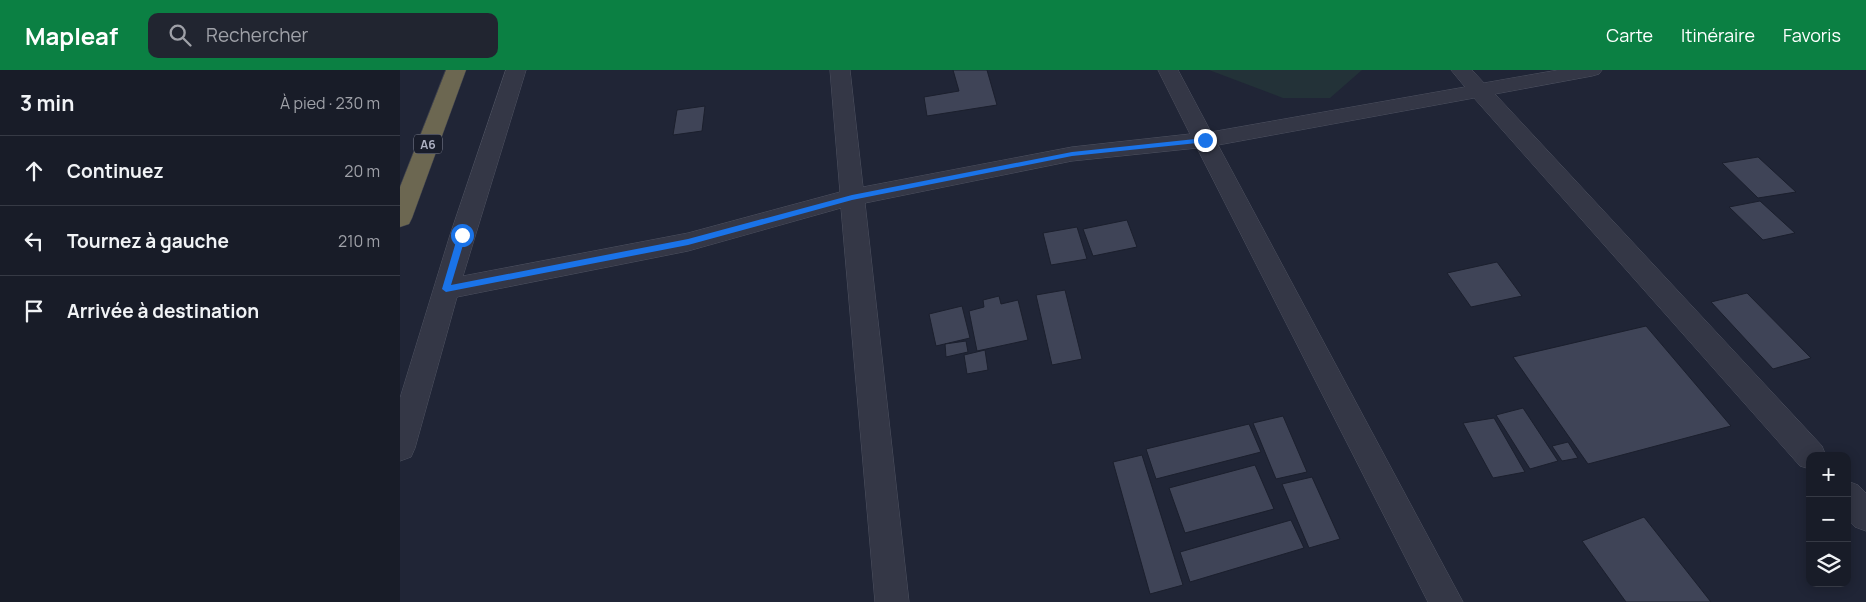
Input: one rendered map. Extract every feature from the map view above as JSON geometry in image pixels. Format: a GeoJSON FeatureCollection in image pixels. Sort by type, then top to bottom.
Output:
{"type":"FeatureCollection","features":[{"type":"Feature","properties":{"kind":"highway","name":"A6"},"geometry":{"type":"LineString","coordinates":[[400,218],[456,70]]}},
{"type":"Feature","properties":{"kind":"street"},"geometry":{"type":"LineString","coordinates":[[400,448],[446,289],[516,70]]}},
{"type":"Feature","properties":{"kind":"street"},"geometry":{"type":"LineString","coordinates":[[840,70],[892,602]]}},
{"type":"Feature","properties":{"kind":"street"},"geometry":{"type":"LineString","coordinates":[[1168,70],[1446,602]]}},
{"type":"Feature","properties":{"kind":"street"},"geometry":{"type":"LineString","coordinates":[[1461,70],[1807,452]]}},
{"type":"Feature","properties":{"kind":"street"},"geometry":{"type":"LineString","coordinates":[[446,289],[688,242],[852,197],[1072,154],[1205,140],[1592,70]]}},
{"type":"Feature","properties":{"kind":"street"},"geometry":{"type":"LineString","coordinates":[[1849,497],[1866,516]]}},
{"type":"Feature","properties":{"kind":"shaded area"},"geometry":{"type":"Polygon","coordinates":[[[1209,70],[1362,70],[1330,98],[1283,98],[1209,70]]]}},
{"type":"Feature","properties":{"kind":"building"},"geometry":{"type":"Polygon","coordinates":[[[953,70],[987,70],[997,105],[927,116],[924,97],[959,91],[953,70]]]}},
{"type":"Feature","properties":{"kind":"building"},"geometry":{"type":"Polygon","coordinates":[[[705,106],[702,131],[673,135],[677,110],[705,106]]]}},
{"type":"Feature","properties":{"kind":"building"},"geometry":{"type":"Polygon","coordinates":[[[1758,157],[1796,192],[1758,198],[1722,163],[1758,157]]]}},
{"type":"Feature","properties":{"kind":"building"},"geometry":{"type":"Polygon","coordinates":[[[1760,201],[1795,233],[1763,240],[1729,207],[1760,201]]]}},
{"type":"Feature","properties":{"kind":"building"},"geometry":{"type":"Polygon","coordinates":[[[1127,220],[1137,247],[1093,256],[1083,229],[1127,220]]]}},
{"type":"Feature","properties":{"kind":"building"},"geometry":{"type":"Polygon","coordinates":[[[1077,227],[1087,259],[1051,265],[1043,233],[1077,227]]]}},
{"type":"Feature","properties":{"kind":"building"},"geometry":{"type":"Polygon","coordinates":[[[1497,262],[1522,296],[1471,307],[1447,273],[1497,262]]]}},
{"type":"Feature","properties":{"kind":"building"},"geometry":{"type":"Polygon","coordinates":[[[1065,290],[1082,359],[1052,365],[1036,295],[1065,290]]]}},
{"type":"Feature","properties":{"kind":"building"},"geometry":{"type":"Polygon","coordinates":[[[1747,293],[1811,358],[1773,369],[1711,302],[1747,293]]]}},
{"type":"Feature","properties":{"kind":"building"},"geometry":{"type":"Polygon","coordinates":[[[999,296],[1001,304],[1018,300],[1028,340],[977,351],[969,311],[984,307],[983,300],[999,296]]]}},
{"type":"Feature","properties":{"kind":"building"},"geometry":{"type":"Polygon","coordinates":[[[962,306],[970,338],[936,346],[929,314],[962,306]]]}},
{"type":"Feature","properties":{"kind":"building"},"geometry":{"type":"Polygon","coordinates":[[[1646,326],[1731,426],[1588,464],[1513,357],[1646,326]]]}},
{"type":"Feature","properties":{"kind":"building"},"geometry":{"type":"Polygon","coordinates":[[[966,341],[968,352],[946,357],[945,344],[966,341]]]}},
{"type":"Feature","properties":{"kind":"building"},"geometry":{"type":"Polygon","coordinates":[[[985,350],[988,370],[967,374],[964,355],[985,350]]]}},
{"type":"Feature","properties":{"kind":"building"},"geometry":{"type":"Polygon","coordinates":[[[1523,408],[1558,461],[1530,469],[1496,415],[1523,408]]]}},
{"type":"Feature","properties":{"kind":"building"},"geometry":{"type":"Polygon","coordinates":[[[1283,416],[1307,472],[1276,479],[1253,423],[1283,416]]]}},
{"type":"Feature","properties":{"kind":"building"},"geometry":{"type":"Polygon","coordinates":[[[1494,418],[1525,472],[1493,478],[1463,423],[1494,418]]]}},
{"type":"Feature","properties":{"kind":"building"},"geometry":{"type":"Polygon","coordinates":[[[1249,424],[1261,452],[1156,479],[1146,449],[1249,424]]]}},
{"type":"Feature","properties":{"kind":"building"},"geometry":{"type":"Polygon","coordinates":[[[1568,442],[1578,458],[1562,461],[1552,446],[1568,442]]]}},
{"type":"Feature","properties":{"kind":"building"},"geometry":{"type":"Polygon","coordinates":[[[1142,455],[1183,585],[1150,594],[1113,462],[1142,455]]]}},
{"type":"Feature","properties":{"kind":"building"},"geometry":{"type":"Polygon","coordinates":[[[1255,465],[1274,509],[1185,533],[1169,488],[1255,465]]]}},
{"type":"Feature","properties":{"kind":"building"},"geometry":{"type":"Polygon","coordinates":[[[1312,477],[1340,539],[1309,548],[1282,484],[1312,477]]]}},
{"type":"Feature","properties":{"kind":"building"},"geometry":{"type":"Polygon","coordinates":[[[1644,517],[1711,602],[1626,602],[1582,541],[1644,517]]]}},
{"type":"Feature","properties":{"kind":"building"},"geometry":{"type":"Polygon","coordinates":[[[1291,520],[1304,548],[1190,582],[1180,552],[1291,520]]]}},
{"type":"Feature","properties":{"kind":"route"},"geometry":{"type":"LineString","coordinates":[[462,235],[446,289],[688,242],[852,197],[1072,154],[1205,140]]}}]}
